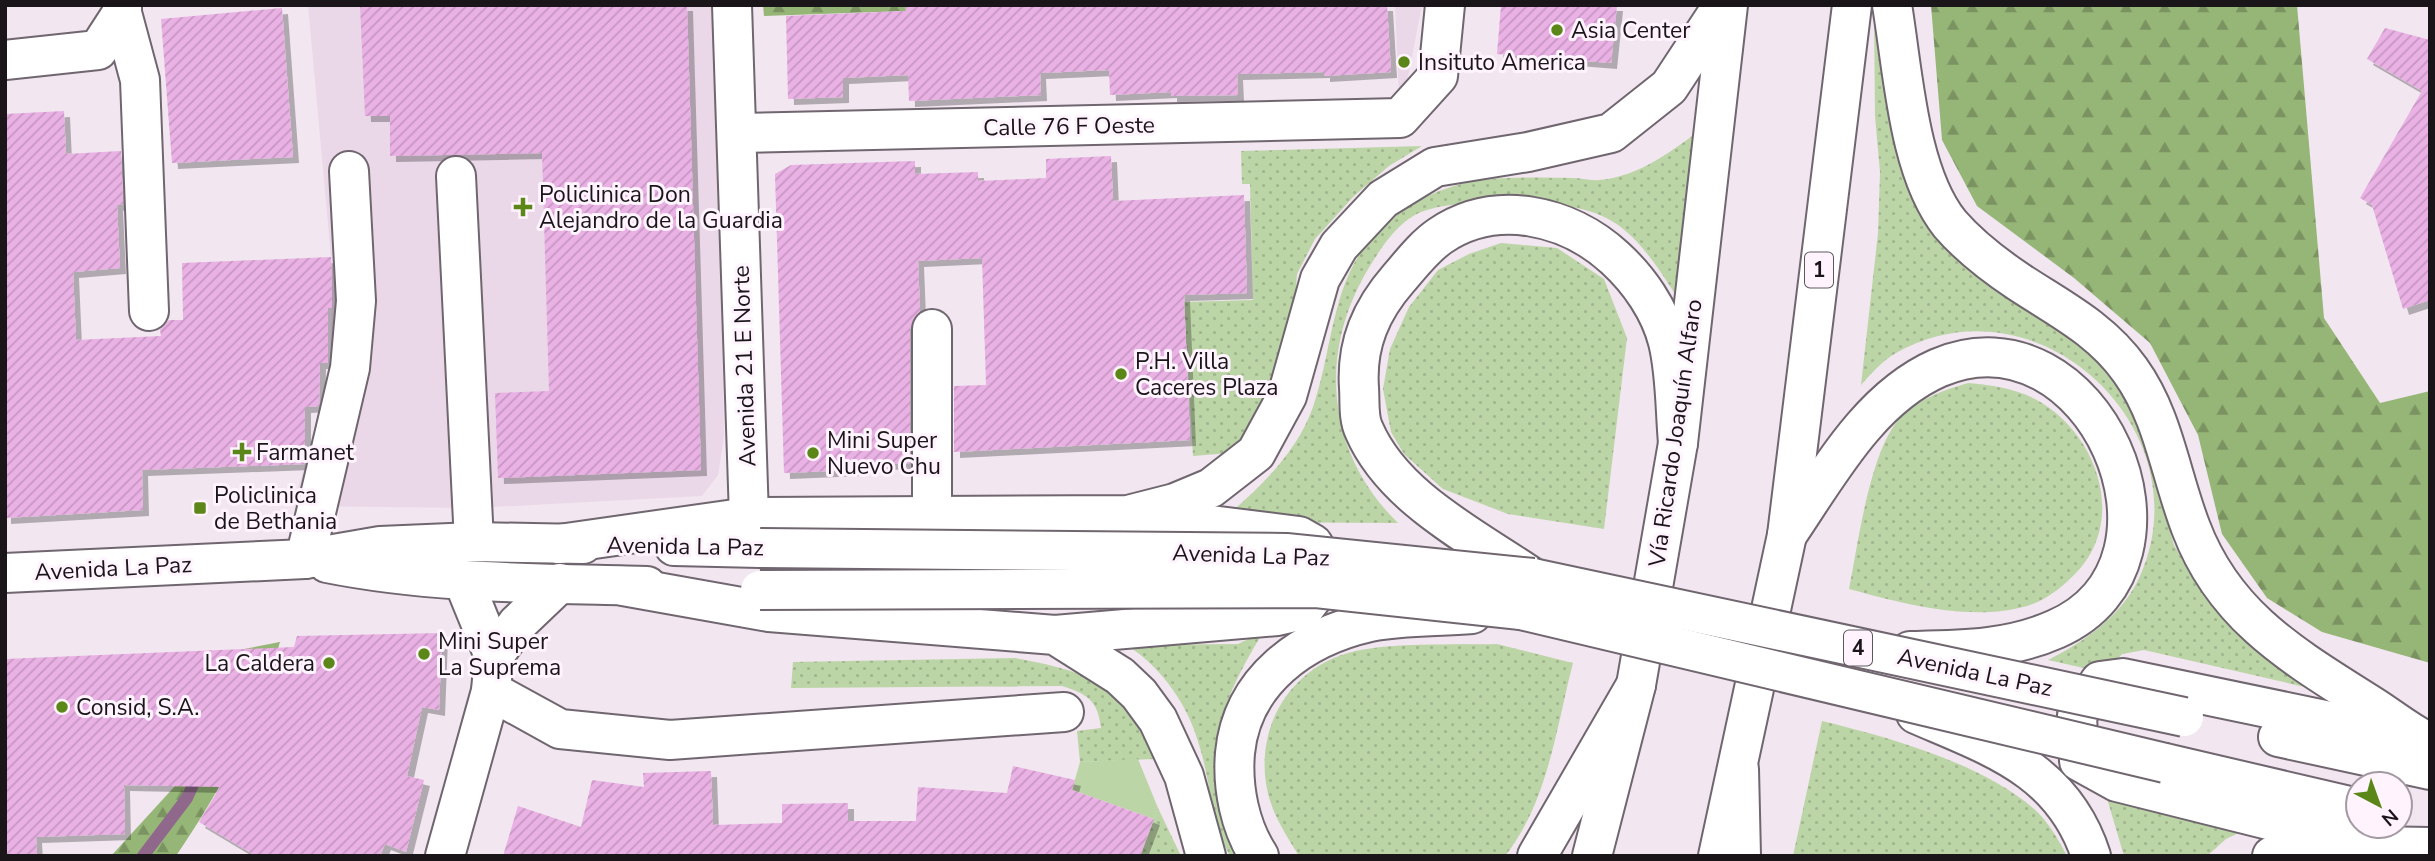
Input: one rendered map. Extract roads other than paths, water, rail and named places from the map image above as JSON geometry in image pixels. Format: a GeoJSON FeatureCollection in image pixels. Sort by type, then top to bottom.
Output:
{"type":"FeatureCollection","features":[{"type":"Feature","properties":{"kind":"main road","name":"Avenida 21 E Norte"},"geometry":{"type":"LineString","coordinates":[[732,5],[754,532]]}},
{"type":"Feature","properties":{"kind":"main road","name":"Calle 76 F Oeste"},"geometry":{"type":"LineString","coordinates":[[737,133],[1400,118],[1438,76],[1445,5]]}},
{"type":"Feature","properties":{"kind":"main road"},"geometry":{"type":"LineString","coordinates":[[1128,515],[1175,503],[1211,488],[1256,453],[1287,396],[1320,279],[1339,246],[1383,199],[1435,167],[1528,152],[1611,133],[1669,87],[1723,5]]}},
{"type":"Feature","properties":{"kind":"main road","name":"Vía Ricardo Joaquín Alfaro"},"geometry":{"type":"LineString","coordinates":[[1592,856],[1636,685],[1678,443],[1728,5]]}},
{"type":"Feature","properties":{"kind":"main road","name":"1"},"geometry":{"type":"LineString","coordinates":[[1718,856],[1739,769],[1787,535],[1852,5]]}},
{"type":"Feature","properties":{"kind":"main road"},"geometry":{"type":"LineString","coordinates":[[1892,5],[1913,130],[1927,179],[1950,223],[1968,242],[2018,281],[2085,323],[2121,357],[2150,403],[2200,551],[2229,597],[2297,660],[2428,751]]}},
{"type":"Feature","properties":{"kind":"main road"},"geometry":{"type":"LineString","coordinates":[[5,60],[98,50],[122,9]]}},
{"type":"Feature","properties":{"kind":"main road"},"geometry":{"type":"LineString","coordinates":[[122,9],[140,80],[149,311]]}},
{"type":"Feature","properties":{"kind":"main road"},"geometry":{"type":"LineString","coordinates":[[304,559],[350,368],[356,300],[349,171]]}},
{"type":"Feature","properties":{"kind":"main road"},"geometry":{"type":"LineString","coordinates":[[456,176],[474,542]]}},
{"type":"Feature","properties":{"kind":"main road"},"geometry":{"type":"LineString","coordinates":[[1527,594],[1389,469],[1362,427],[1359,355],[1374,310],[1417,256],[1441,235],[1495,215],[1540,216],[1581,232],[1605,248],[1639,283],[1668,342],[1678,443]]}},
{"type":"Feature","properties":{"kind":"main road"},"geometry":{"type":"LineString","coordinates":[[932,329],[932,514]]}},
{"type":"Feature","properties":{"kind":"main road"},"geometry":{"type":"LineString","coordinates":[[1787,535],[1873,417],[1894,396],[1938,368],[1981,359],[2023,363],[2042,371],[2078,398],[2108,437],[2124,479],[2127,503],[2122,549],[2105,588],[2093,603],[2058,628],[2010,645],[1978,650],[1880,652]]}},
{"type":"Feature","properties":{"kind":"main road"},"geometry":{"type":"LineString","coordinates":[[622,586],[769,612],[1055,635],[1277,616],[1303,610],[1313,597],[1320,557],[1312,544],[1299,536],[1128,515],[932,514],[754,532]]}},
{"type":"Feature","properties":{"kind":"main road","name":"Avenida La Paz"},"geometry":{"type":"LineString","coordinates":[[5,573],[304,559],[380,545],[474,542],[559,544],[754,532],[1286,553],[1880,652],[2184,717],[2428,751]]}},
{"type":"Feature","properties":{"kind":"main road","name":"Avenida La Paz"},"geometry":{"type":"LineString","coordinates":[[304,559],[376,573],[463,580],[760,590],[1316,588],[1527,594],[1866,692],[2344,805]]}},
{"type":"Feature","properties":{"kind":"main road"},"geometry":{"type":"LineString","coordinates":[[463,580],[492,673],[560,729],[670,740],[1064,712]]}},
{"type":"Feature","properties":{"kind":"main road"},"geometry":{"type":"LineString","coordinates":[[445,856],[492,673],[517,624],[559,583]]}},
{"type":"Feature","properties":{"kind":"main road"},"geometry":{"type":"LineString","coordinates":[[1259,856],[1240,811],[1234,767],[1238,732],[1247,709],[1258,689],[1276,667],[1319,640],[1372,622],[1527,594]]}},
{"type":"Feature","properties":{"kind":"main road"},"geometry":{"type":"LineString","coordinates":[[1055,635],[1119,676],[1139,694],[1158,720],[1184,776],[1206,856]]}},
{"type":"Feature","properties":{"kind":"main road"},"geometry":{"type":"LineString","coordinates":[[2372,846],[2117,782],[2079,761],[2077,715],[2100,681],[2123,678],[2428,751]]}},
{"type":"Feature","properties":{"kind":"main road"},"geometry":{"type":"LineString","coordinates":[[1537,856],[1636,685]]}},
{"type":"Feature","properties":{"kind":"main road"},"geometry":{"type":"LineString","coordinates":[[1866,692],[1997,750],[2030,770],[2054,789],[2072,811],[2091,856]]}},
{"type":"Feature","properties":{"kind":"main road"},"geometry":{"type":"LineString","coordinates":[[1739,769],[1741,856]]}},
{"type":"Feature","properties":{"kind":"main road"},"geometry":{"type":"LineString","coordinates":[[2272,856],[2313,845],[2430,849]]}},
{"type":"Feature","properties":{"kind":"main road"},"geometry":{"type":"LineString","coordinates":[[2423,856],[2430,849]]}},
{"type":"Feature","properties":{"kind":"waterway"},"geometry":{"type":"LineString","coordinates":[[143,856],[187,798],[198,774]]}},
{"type":"Feature","properties":{"kind":"place","name":"Asia Center"},"geometry":{"type":"Point","coordinates":[1557,30]}},
{"type":"Feature","properties":{"kind":"place","name":"Insituto America"},"geometry":{"type":"Point","coordinates":[1404,62]}},
{"type":"Feature","properties":{"kind":"place","name":"Policlinica Don Alejandro de la Guardia"},"geometry":{"type":"Point","coordinates":[523,207]}},
{"type":"Feature","properties":{"kind":"place","name":"P.H. Villa Caceres Plaza"},"geometry":{"type":"Point","coordinates":[1121,374]}},
{"type":"Feature","properties":{"kind":"place","name":"Farmanet"},"geometry":{"type":"Point","coordinates":[242,452]}},
{"type":"Feature","properties":{"kind":"place","name":"Mini Super Nuevo Chu"},"geometry":{"type":"Point","coordinates":[813,453]}},
{"type":"Feature","properties":{"kind":"place","name":"Policlinica de Bethania"},"geometry":{"type":"Point","coordinates":[200,508]}},
{"type":"Feature","properties":{"kind":"place","name":"Mini Super La Suprema"},"geometry":{"type":"Point","coordinates":[424,654]}},
{"type":"Feature","properties":{"kind":"place","name":"La Caldera"},"geometry":{"type":"Point","coordinates":[329,663]}},
{"type":"Feature","properties":{"kind":"place","name":"Consid, S.A."},"geometry":{"type":"Point","coordinates":[62,707]}}]}
